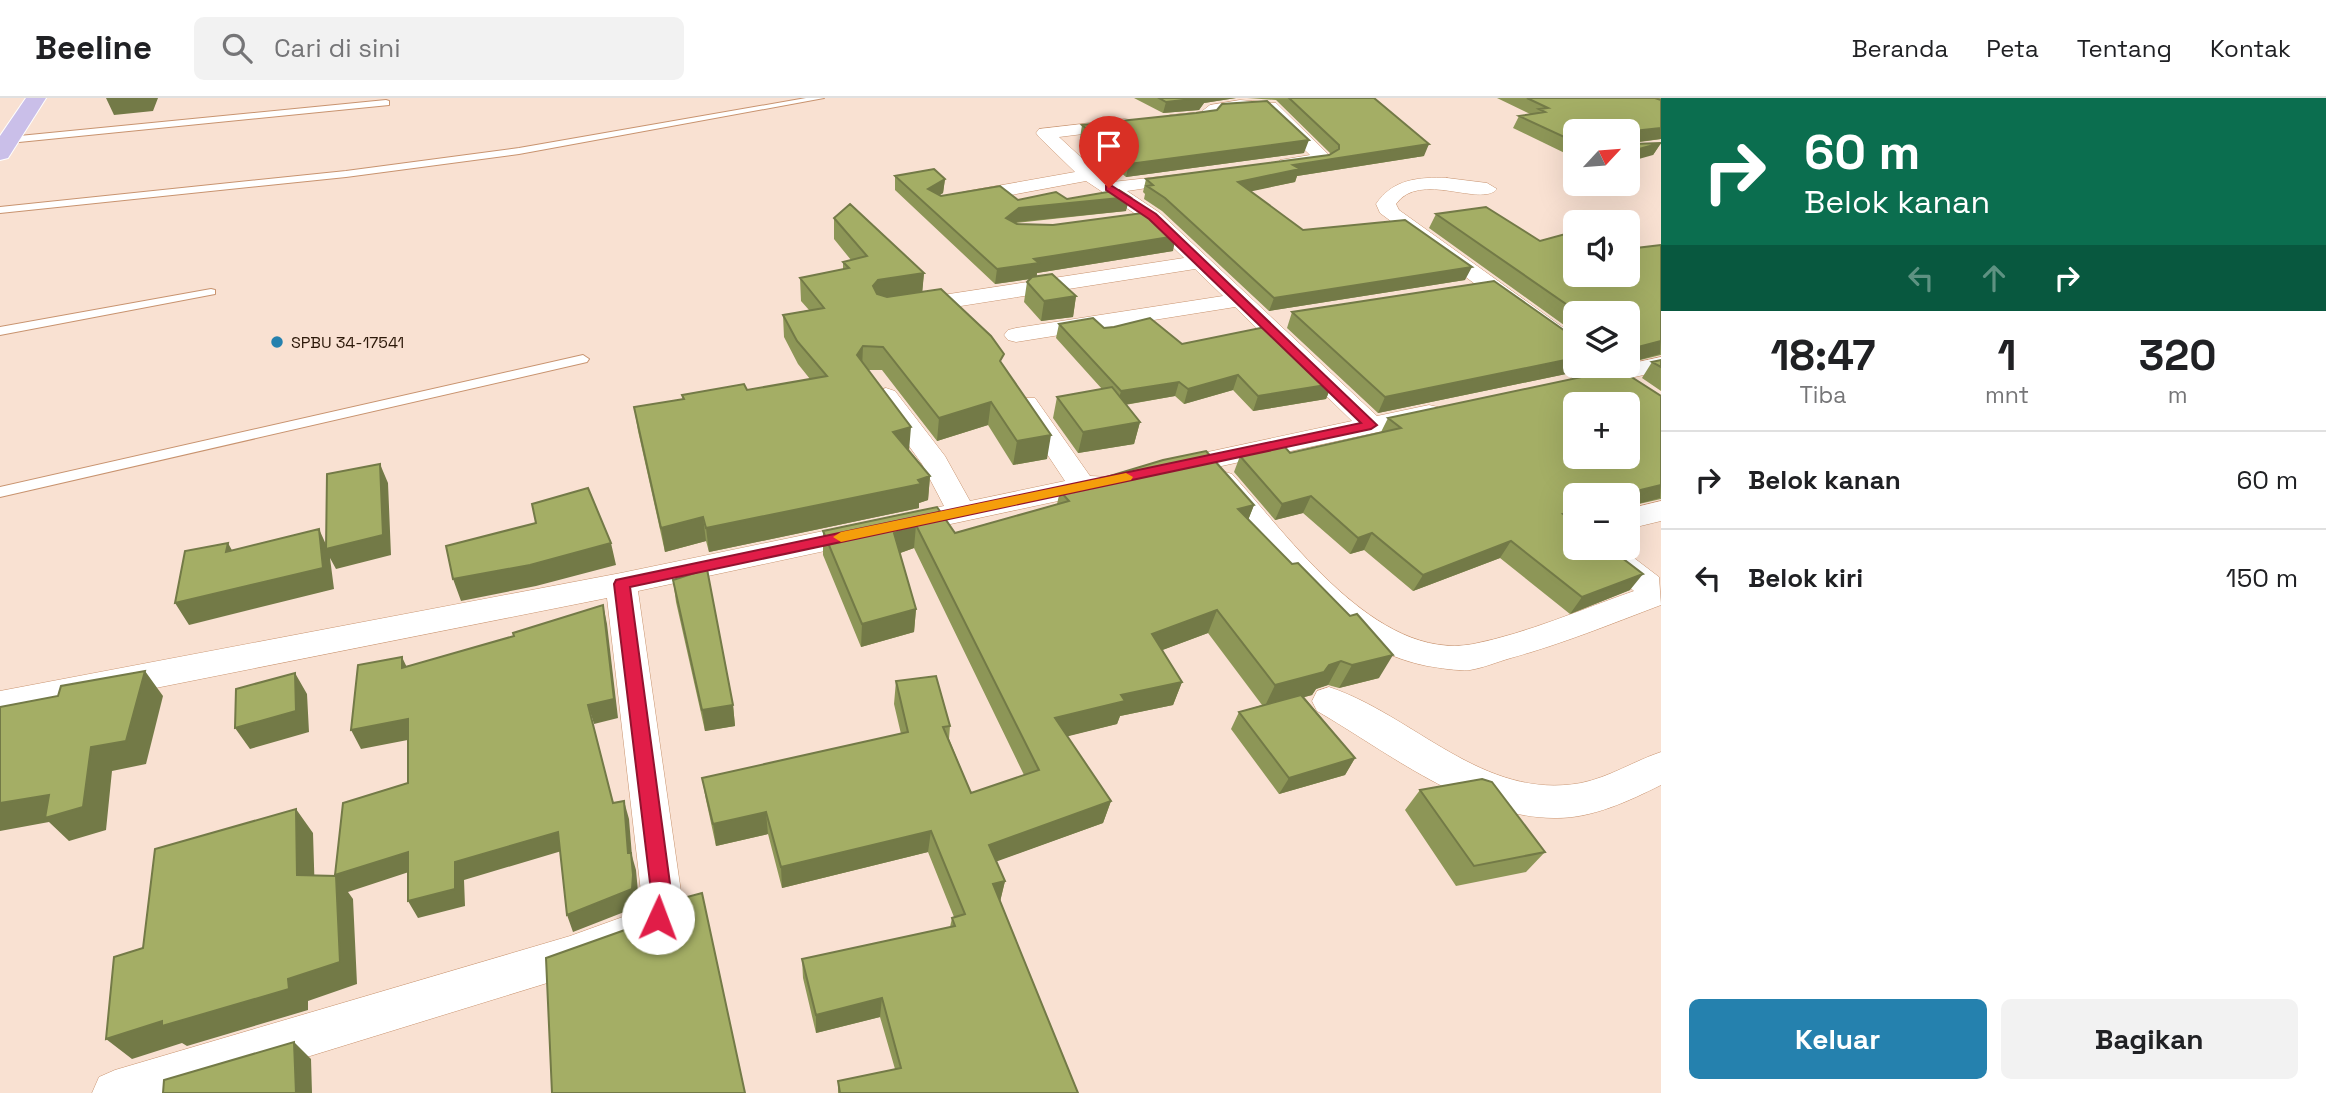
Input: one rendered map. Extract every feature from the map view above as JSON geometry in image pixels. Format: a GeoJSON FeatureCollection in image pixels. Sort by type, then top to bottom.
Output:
{"type":"FeatureCollection","features":[{"type":"Feature","properties":{"kind":"main road"},"geometry":{"type":"LineString","coordinates":[[4,146],[36,98]]}},
{"type":"Feature","properties":{"kind":"street"},"geometry":{"type":"LineString","coordinates":[[1270,166],[1324,159],[1270,107],[1262,105],[1210,110],[1204,116],[1045,132],[1087,174],[1153,217],[1371,425]]}},
{"type":"Feature","properties":{"kind":"street"},"geometry":{"type":"LineString","coordinates":[[939,202],[1087,174],[1178,166]]}},
{"type":"Feature","properties":{"kind":"street"},"geometry":{"type":"LineString","coordinates":[[1109,188],[1203,175]]}},
{"type":"Feature","properties":{"kind":"street"},"geometry":{"type":"LineString","coordinates":[[1487,189],[1458,184],[1426,184],[1399,191],[1386,204],[1390,213],[1563,337]]}},
{"type":"Feature","properties":{"kind":"street"},"geometry":{"type":"LineString","coordinates":[[1128,220],[1153,217]]}},
{"type":"Feature","properties":{"kind":"street"},"geometry":{"type":"LineString","coordinates":[[886,310],[1199,262]]}},
{"type":"Feature","properties":{"kind":"street"},"geometry":{"type":"LineString","coordinates":[[1465,290],[1492,286]]}},
{"type":"Feature","properties":{"kind":"street"},"geometry":{"type":"LineString","coordinates":[[1016,335],[1239,300]]}},
{"type":"Feature","properties":{"kind":"street"},"geometry":{"type":"LineString","coordinates":[[1262,322],[1292,318]]}},
{"type":"Feature","properties":{"kind":"street"},"geometry":{"type":"LineString","coordinates":[[1640,366],[1661,364]]}},
{"type":"Feature","properties":{"kind":"street"},"geometry":{"type":"LineString","coordinates":[[871,377],[935,462],[961,512]]}},
{"type":"Feature","properties":{"kind":"street"},"geometry":{"type":"LineString","coordinates":[[1559,386],[1583,378]]}},
{"type":"Feature","properties":{"kind":"street"},"geometry":{"type":"LineString","coordinates":[[1619,378],[1642,393]]}},
{"type":"Feature","properties":{"kind":"street"},"geometry":{"type":"LineString","coordinates":[[1012,383],[1083,486]]}},
{"type":"Feature","properties":{"kind":"street"},"geometry":{"type":"LineString","coordinates":[[0,705],[621,584],[1451,408]]}},
{"type":"Feature","properties":{"kind":"street"},"geometry":{"type":"LineString","coordinates":[[1205,460],[1335,607],[1358,625],[1393,644],[1431,654],[1471,657],[1535,639],[1650,597],[1652,591],[1648,585],[1616,560]]}},
{"type":"Feature","properties":{"kind":"street"},"geometry":{"type":"LineString","coordinates":[[1640,517],[1661,511]]}},
{"type":"Feature","properties":{"kind":"street"},"geometry":{"type":"LineString","coordinates":[[115,1093],[570,956],[645,929],[658,918],[661,891],[621,584]]}},
{"type":"Feature","properties":{"kind":"street"},"geometry":{"type":"LineString","coordinates":[[1329,701],[1448,771],[1511,796],[1553,803],[1594,797],[1661,767]]}},
{"type":"Feature","properties":{"kind":"lane"},"geometry":{"type":"LineString","coordinates":[[0,210],[346,174],[519,151],[820,98]]}},
{"type":"Feature","properties":{"kind":"lane"},"geometry":{"type":"LineString","coordinates":[[4,146],[386,103]]}},
{"type":"Feature","properties":{"kind":"lane"},"geometry":{"type":"LineString","coordinates":[[0,331],[211,292]]}},
{"type":"Feature","properties":{"kind":"lane"},"geometry":{"type":"LineString","coordinates":[[0,492],[583,359]]}},
{"type":"Feature","properties":{"kind":"building"},"geometry":{"type":"Polygon","coordinates":[[[1159,98],[1201,98],[1166,102],[1159,98]]]}},
{"type":"Feature","properties":{"kind":"building"},"geometry":{"type":"Polygon","coordinates":[[[1289,98],[1374,98],[1429,144],[1293,165],[1300,169],[1238,182],[1303,230],[1405,220],[1472,267],[1274,298],[1165,198],[1147,186],[1153,185],[1146,179],[1329,155],[1339,149],[1339,145],[1289,98]]]}},
{"type":"Feature","properties":{"kind":"building"},"geometry":{"type":"Polygon","coordinates":[[[1527,98],[1655,98],[1661,100],[1661,128],[1640,130],[1640,119],[1563,119],[1563,136],[1519,116],[1545,112],[1539,109],[1548,108],[1527,98]]]}},
{"type":"Feature","properties":{"kind":"building"},"geometry":{"type":"Polygon","coordinates":[[[1267,101],[1309,140],[1129,164],[1082,125],[1217,110],[1222,104],[1267,101]]]}},
{"type":"Feature","properties":{"kind":"building"},"geometry":{"type":"Polygon","coordinates":[[[1661,143],[1640,149],[1640,144],[1661,143]]]}},
{"type":"Feature","properties":{"kind":"building"},"geometry":{"type":"Polygon","coordinates":[[[934,169],[945,179],[928,189],[941,196],[1000,186],[1018,200],[1056,192],[1067,199],[1119,190],[1130,197],[1019,208],[1006,218],[1017,224],[1053,225],[1150,212],[1176,236],[1034,259],[1039,263],[997,269],[895,176],[934,169]]]}},
{"type":"Feature","properties":{"kind":"building"},"geometry":{"type":"Polygon","coordinates":[[[850,204],[924,273],[878,280],[873,286],[877,294],[887,297],[941,289],[991,336],[1004,354],[1000,361],[1051,435],[1017,441],[991,402],[939,418],[883,347],[863,346],[857,355],[911,427],[893,432],[930,476],[918,480],[921,484],[706,528],[703,517],[661,528],[634,407],[684,399],[682,395],[744,384],[747,390],[827,376],[797,341],[783,315],[824,308],[800,278],[849,268],[843,262],[867,256],[834,218],[850,204]]]}},
{"type":"Feature","properties":{"kind":"building"},"geometry":{"type":"Polygon","coordinates":[[[1486,207],[1540,241],[1563,235],[1563,287],[1640,287],[1640,248],[1661,245],[1661,341],[1640,346],[1640,301],[1563,302],[1436,214],[1486,207]]]}},
{"type":"Feature","properties":{"kind":"building"},"geometry":{"type":"Polygon","coordinates":[[[1052,274],[1076,296],[1044,301],[1027,282],[1032,277],[1052,274]]]}},
{"type":"Feature","properties":{"kind":"building"},"geometry":{"type":"Polygon","coordinates":[[[1494,281],[1563,330],[1563,360],[1385,397],[1292,312],[1494,281]]]}},
{"type":"Feature","properties":{"kind":"building"},"geometry":{"type":"Polygon","coordinates":[[[1093,318],[1104,328],[1150,318],[1182,344],[1270,326],[1332,384],[1258,396],[1238,375],[1188,389],[1179,382],[1121,391],[1059,324],[1093,318]]]}},
{"type":"Feature","properties":{"kind":"building"},"geometry":{"type":"Polygon","coordinates":[[[1661,360],[1661,367],[1652,362],[1661,360]]]}},
{"type":"Feature","properties":{"kind":"building"},"geometry":{"type":"Polygon","coordinates":[[[1577,378],[1633,378],[1661,396],[1661,485],[1640,490],[1640,483],[1563,483],[1563,560],[1625,560],[1643,574],[1582,597],[1511,541],[1423,575],[1372,533],[1358,538],[1311,496],[1282,504],[1240,456],[1284,446],[1290,453],[1401,428],[1388,418],[1577,378]]]}},
{"type":"Feature","properties":{"kind":"building"},"geometry":{"type":"Polygon","coordinates":[[[1112,387],[1140,422],[1083,432],[1057,397],[1112,387]]]}},
{"type":"Feature","properties":{"kind":"building"},"geometry":{"type":"Polygon","coordinates":[[[1206,451],[1254,505],[1238,509],[1292,564],[1298,563],[1350,616],[1357,614],[1393,655],[1352,665],[1341,661],[1329,665],[1324,672],[1275,685],[1217,610],[1152,634],[1182,682],[1121,695],[1125,701],[1055,718],[1111,801],[989,845],[1005,881],[993,884],[1078,1093],[840,1093],[838,1081],[901,1068],[882,998],[816,1015],[802,959],[955,926],[952,918],[965,914],[931,831],[781,867],[766,812],[713,824],[702,778],[908,732],[896,681],[936,676],[950,726],[943,727],[971,793],[1039,770],[916,525],[894,533],[916,609],[862,624],[823,531],[937,507],[955,533],[1069,501],[1060,491],[1163,460],[1206,451]]]}},
{"type":"Feature","properties":{"kind":"building"},"geometry":{"type":"Polygon","coordinates":[[[380,464],[383,535],[326,549],[327,474],[380,464]]]}},
{"type":"Feature","properties":{"kind":"building"},"geometry":{"type":"Polygon","coordinates":[[[588,488],[611,543],[530,565],[453,579],[446,546],[536,523],[532,504],[588,488]]]}},
{"type":"Feature","properties":{"kind":"building"},"geometry":{"type":"Polygon","coordinates":[[[319,529],[323,568],[175,603],[185,551],[228,543],[226,552],[319,529]]]}},
{"type":"Feature","properties":{"kind":"building"},"geometry":{"type":"Polygon","coordinates":[[[707,569],[733,705],[702,710],[673,580],[707,569]]]}},
{"type":"Feature","properties":{"kind":"building"},"geometry":{"type":"Polygon","coordinates":[[[603,605],[614,699],[588,705],[613,803],[624,801],[628,853],[631,853],[633,875],[632,889],[567,915],[558,832],[455,862],[455,889],[408,901],[408,852],[335,875],[343,803],[408,783],[408,719],[351,730],[358,665],[402,657],[402,668],[514,636],[513,633],[603,605]]]}},
{"type":"Feature","properties":{"kind":"building"},"geometry":{"type":"Polygon","coordinates":[[[145,671],[126,741],[91,747],[83,807],[45,818],[49,795],[0,803],[0,707],[58,696],[61,686],[145,671]]]}},
{"type":"Feature","properties":{"kind":"building"},"geometry":{"type":"Polygon","coordinates":[[[295,673],[296,711],[235,728],[236,689],[295,673]]]}},
{"type":"Feature","properties":{"kind":"building"},"geometry":{"type":"Polygon","coordinates":[[[1301,695],[1355,758],[1289,778],[1239,712],[1301,695]]]}},
{"type":"Feature","properties":{"kind":"building"},"geometry":{"type":"Polygon","coordinates":[[[1482,779],[1492,782],[1545,852],[1474,866],[1420,790],[1482,779]]]}},
{"type":"Feature","properties":{"kind":"building"},"geometry":{"type":"Polygon","coordinates":[[[296,809],[297,875],[336,876],[340,962],[288,979],[289,989],[162,1026],[162,1021],[106,1039],[114,957],[143,948],[155,849],[296,809]]]}},
{"type":"Feature","properties":{"kind":"building"},"geometry":{"type":"Polygon","coordinates":[[[702,893],[745,1093],[552,1093],[546,958],[653,920],[668,908],[672,901],[702,893]]]}},
{"type":"Feature","properties":{"kind":"building"},"geometry":{"type":"Polygon","coordinates":[[[294,1042],[296,1093],[163,1093],[164,1080],[294,1042]]]}},
{"type":"Feature","properties":{"kind":"slow traffic"},"geometry":{"type":"LineString","coordinates":[[841,537],[1126,477]]}},
{"type":"Feature","properties":{"kind":"place","name":"SPBU 34-17541"},"geometry":{"type":"Point","coordinates":[277,342]}},
{"type":"Feature","properties":{"kind":"route"},"geometry":{"type":"LineString","coordinates":[[658,918],[661,891],[621,584],[1371,425],[1153,217],[1109,188]]}}]}
